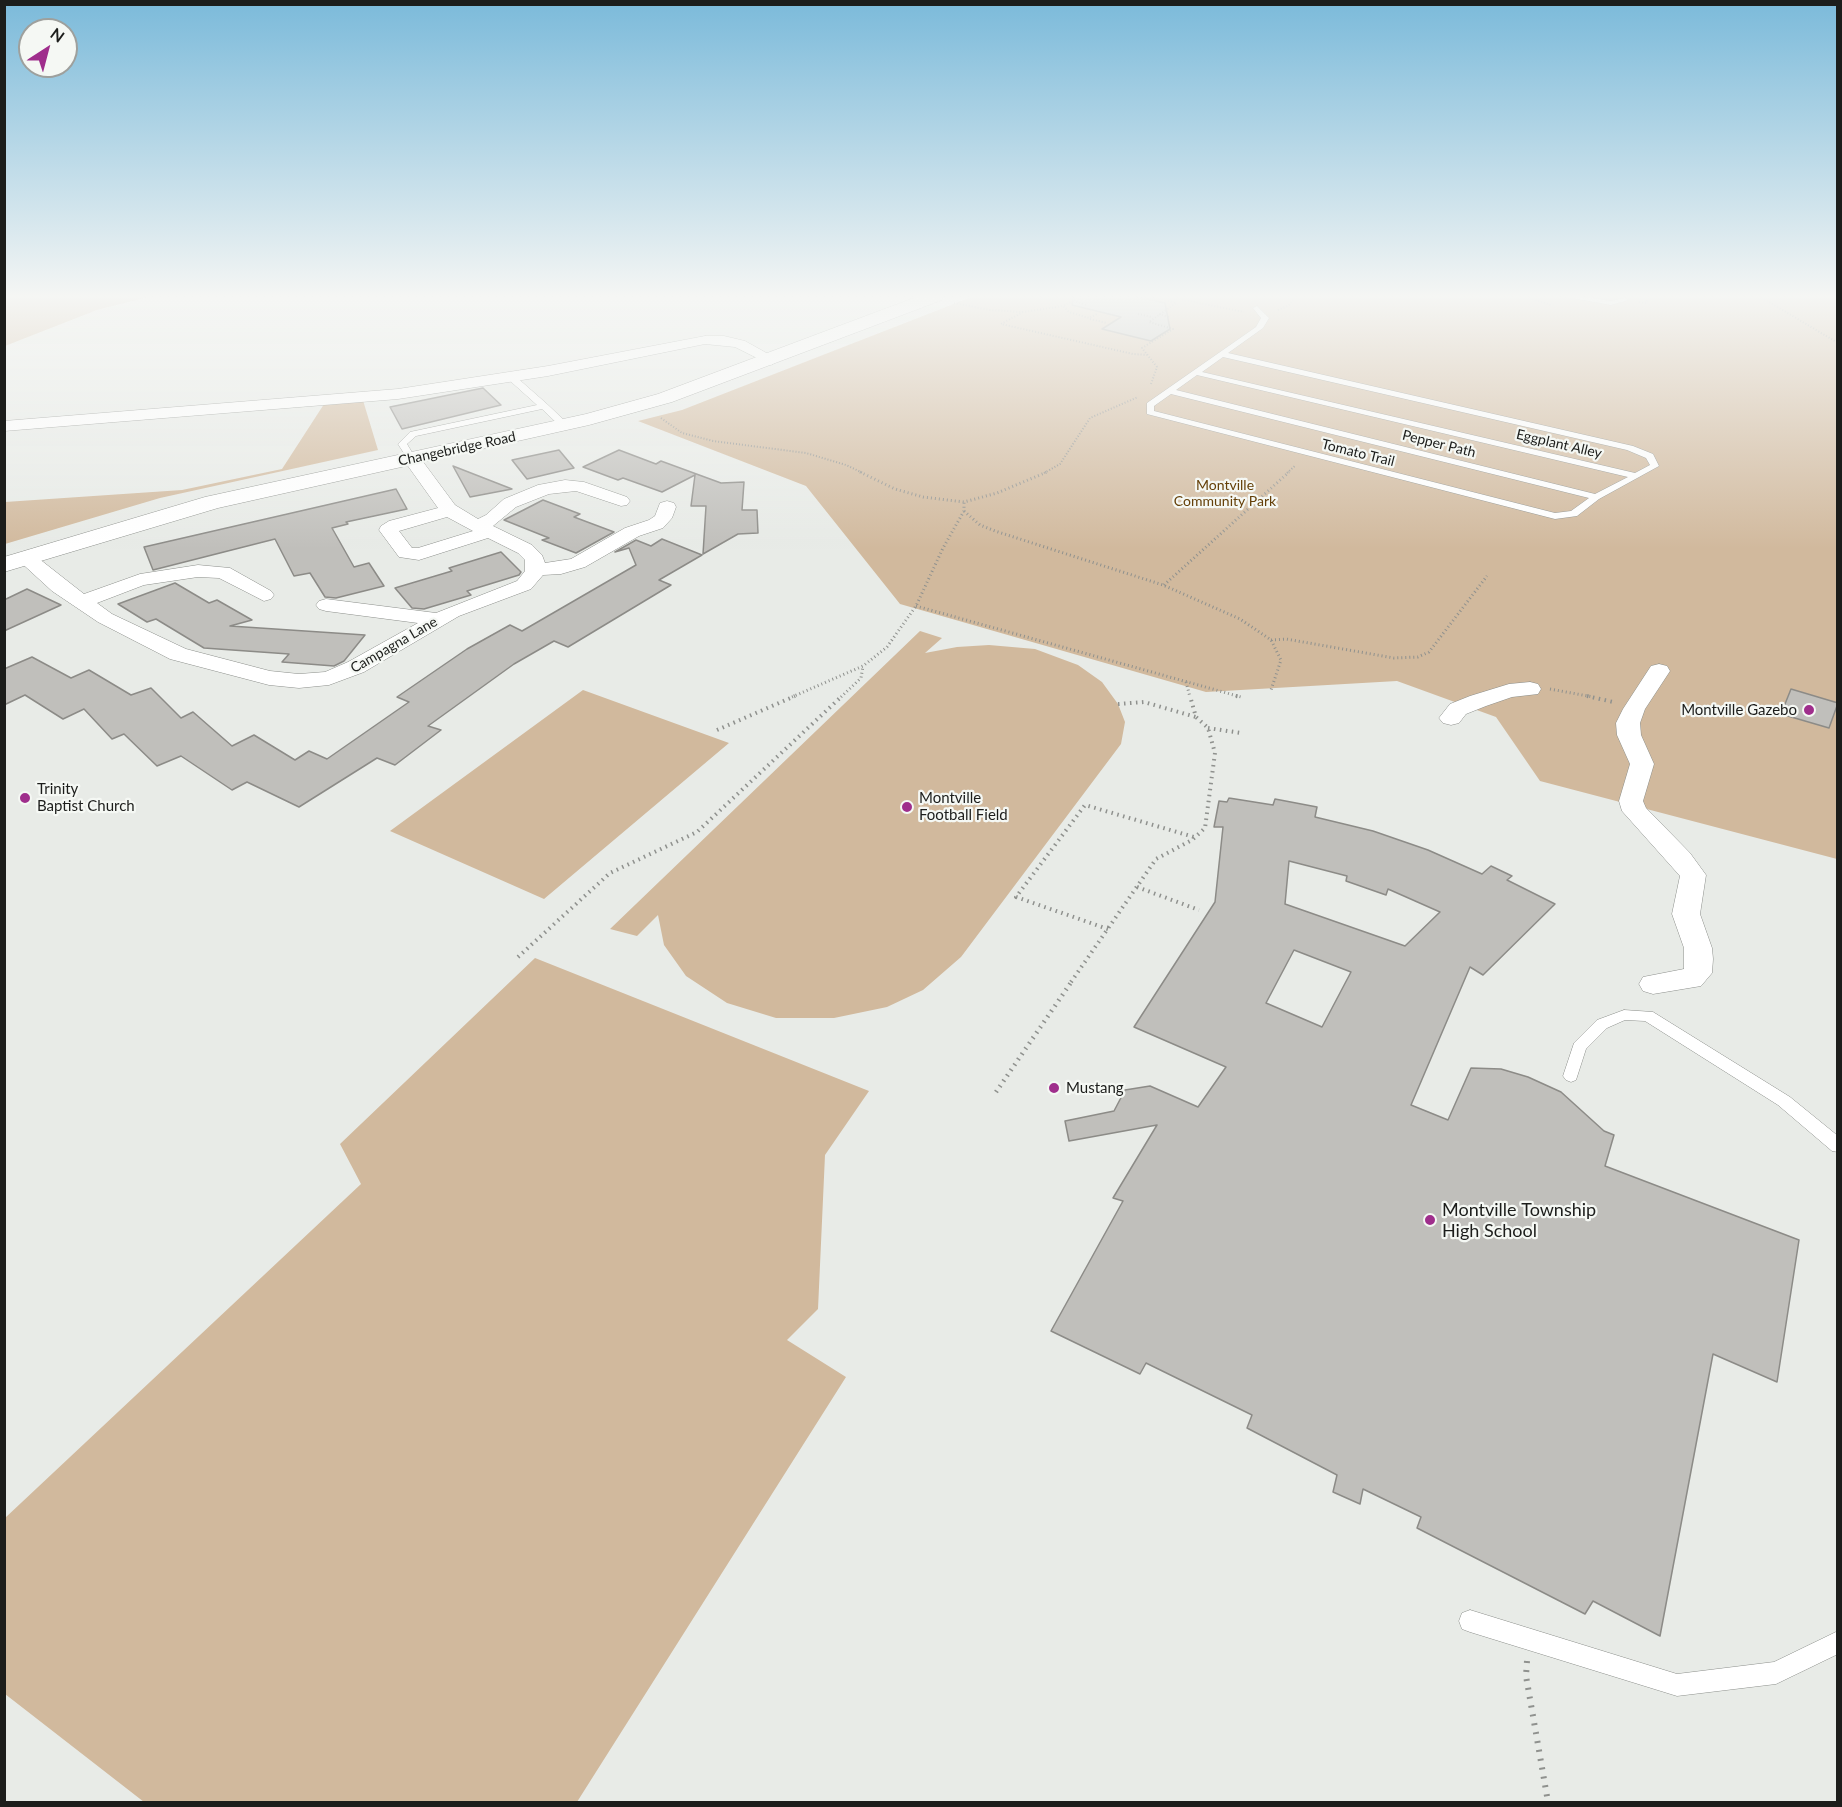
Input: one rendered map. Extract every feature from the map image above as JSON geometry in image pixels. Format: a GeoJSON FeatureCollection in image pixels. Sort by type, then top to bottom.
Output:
{"type":"FeatureCollection","features":[{"type":"Feature","properties":{"kind":"main road","name":"Changebridge Road"},"geometry":{"type":"LineString","coordinates":[[4,565],[96,535],[213,502],[564,425],[665,398],[714,380]]}},
{"type":"Feature","properties":{"kind":"street"},"geometry":{"type":"LineString","coordinates":[[4,426],[389,394],[487,380]]}},
{"type":"Feature","properties":{"kind":"street"},"geometry":{"type":"LineString","coordinates":[[412,459],[450,510],[525,549],[535,559],[536,568],[561,568],[578,563],[632,532],[656,524],[663,518],[667,507]]}},
{"type":"Feature","properties":{"kind":"street"},"geometry":{"type":"LineString","coordinates":[[450,510],[396,525],[388,530],[406,553],[418,554],[471,539],[510,503],[544,489],[565,485],[578,486],[621,501]]}},
{"type":"Feature","properties":{"kind":"street","name":"Campagna Lane"},"geometry":{"type":"LineString","coordinates":[[26,558],[59,587],[114,623],[178,654],[270,678],[299,681],[344,674],[436,620],[525,585],[532,578],[536,568]]}},
{"type":"Feature","properties":{"kind":"street"},"geometry":{"type":"LineString","coordinates":[[82,602],[140,580],[198,571],[223,572],[264,595]]}},
{"type":"Feature","properties":{"kind":"street"},"geometry":{"type":"LineString","coordinates":[[326,605],[436,620]]}},
{"type":"Feature","properties":{"kind":"street"},"geometry":{"type":"LineString","coordinates":[[1653,984],[1691,979],[1698,973],[1698,948],[1686,915],[1694,875],[1635,811],[1631,801],[1642,764],[1629,735],[1628,707],[1659,671]]}},
{"type":"Feature","properties":{"kind":"street"},"geometry":{"type":"LineString","coordinates":[[1451,718],[1458,709],[1478,700],[1509,691],[1530,689]]}},
{"type":"Feature","properties":{"kind":"lane"},"geometry":{"type":"LineString","coordinates":[[515,380],[564,425]]}},
{"type":"Feature","properties":{"kind":"lane"},"geometry":{"type":"LineString","coordinates":[[1171,391],[1186,380]]}},
{"type":"Feature","properties":{"kind":"lane","name":"Eggplant Alley"},"geometry":{"type":"LineString","coordinates":[[1228,380],[1635,476]]}},
{"type":"Feature","properties":{"kind":"lane"},"geometry":{"type":"LineString","coordinates":[[1336,380],[1630,448],[1650,456],[1655,466],[1596,497]]}},
{"type":"Feature","properties":{"kind":"lane","name":"Tomato Trail"},"geometry":{"type":"LineString","coordinates":[[1171,391],[1150,405],[1149,410],[1156,415],[1544,515],[1563,517],[1574,514],[1596,497]]}},
{"type":"Feature","properties":{"kind":"lane","name":"Pepper Path"},"geometry":{"type":"LineString","coordinates":[[1171,391],[1596,497]]}},
{"type":"Feature","properties":{"kind":"lane"},"geometry":{"type":"LineString","coordinates":[[412,459],[402,444],[413,434],[544,406]]}},
{"type":"Feature","properties":{"kind":"lane"},"geometry":{"type":"LineString","coordinates":[[1571,1076],[1579,1047],[1602,1024],[1624,1015],[1648,1016],[1784,1101],[1838,1146]]}},
{"type":"Feature","properties":{"kind":"lane"},"geometry":{"type":"LineString","coordinates":[[1470,1621],[1677,1685],[1776,1673],[1838,1642]]}},
{"type":"Feature","properties":{"kind":"path"},"geometry":{"type":"LineString","coordinates":[[1149,386],[1152,380]]}},
{"type":"Feature","properties":{"kind":"path"},"geometry":{"type":"LineString","coordinates":[[659,416],[682,433],[713,441],[806,453],[846,465],[896,489],[922,497],[964,502],[996,493],[1039,476],[1060,464],[1090,418],[1145,393]]}},
{"type":"Feature","properties":{"kind":"path"},"geometry":{"type":"LineString","coordinates":[[1164,585],[1307,454]]}},
{"type":"Feature","properties":{"kind":"path"},"geometry":{"type":"LineString","coordinates":[[717,730],[863,666],[887,647],[916,606],[943,548],[964,511],[964,502]]}},
{"type":"Feature","properties":{"kind":"path"},"geometry":{"type":"LineString","coordinates":[[964,511],[980,525],[994,531],[1164,585],[1240,619],[1271,640],[1281,660],[1271,690]]}},
{"type":"Feature","properties":{"kind":"path"},"geometry":{"type":"LineString","coordinates":[[1271,640],[1286,639],[1394,658],[1418,657],[1429,652],[1487,576]]}},
{"type":"Feature","properties":{"kind":"path"},"geometry":{"type":"LineString","coordinates":[[916,606],[1241,698]]}},
{"type":"Feature","properties":{"kind":"path"},"geometry":{"type":"LineString","coordinates":[[518,957],[610,873],[697,832],[861,678],[863,666]]}},
{"type":"Feature","properties":{"kind":"path"},"geometry":{"type":"LineString","coordinates":[[1186,682],[1196,717]]}},
{"type":"Feature","properties":{"kind":"path"},"geometry":{"type":"LineString","coordinates":[[1530,689],[1576,693],[1628,707]]}},
{"type":"Feature","properties":{"kind":"path"},"geometry":{"type":"LineString","coordinates":[[996,1092],[1156,859],[1195,837],[1205,828],[1215,753],[1208,729],[1196,717],[1144,702],[1118,704]]}},
{"type":"Feature","properties":{"kind":"path"},"geometry":{"type":"LineString","coordinates":[[1208,729],[1241,733]]}},
{"type":"Feature","properties":{"kind":"path"},"geometry":{"type":"LineString","coordinates":[[1108,929],[1016,897],[1085,805],[1195,837]]}},
{"type":"Feature","properties":{"kind":"path"},"geometry":{"type":"LineString","coordinates":[[1137,887],[1198,910]]}},
{"type":"Feature","properties":{"kind":"path"},"geometry":{"type":"LineString","coordinates":[[1528,1639],[1526,1676],[1548,1803]]}},
{"type":"Feature","properties":{"kind":"green space","name":"Montville Community Park"},"geometry":{"type":"Polygon","coordinates":[[[758,380],[1837,380],[1837,859],[1540,781],[1496,717],[1397,681],[1206,692],[900,604],[806,486],[638,421],[682,410],[758,380]]]}},
{"type":"Feature","properties":{"kind":"green space"},"geometry":{"type":"Polygon","coordinates":[[[362,397],[378,450],[160,498],[5,544],[5,502],[182,490],[282,469],[326,401],[362,397]]]}},
{"type":"Feature","properties":{"kind":"green space"},"geometry":{"type":"Polygon","coordinates":[[[920,631],[942,638],[925,653],[957,647],[989,645],[1035,649],[1078,665],[1102,682],[1118,704],[1125,722],[1121,744],[961,957],[923,990],[887,1007],[834,1018],[776,1018],[727,1003],[686,976],[664,945],[658,915],[637,936],[610,929],[920,631]]]}},
{"type":"Feature","properties":{"kind":"green space"},"geometry":{"type":"Polygon","coordinates":[[[583,690],[729,743],[544,899],[390,831],[583,690]]]}},
{"type":"Feature","properties":{"kind":"green space"},"geometry":{"type":"Polygon","coordinates":[[[535,958],[869,1091],[825,1155],[818,1309],[787,1340],[846,1377],[577,1802],[144,1802],[5,1694],[5,1518],[361,1184],[340,1144],[535,958]]]}},
{"type":"Feature","properties":{"kind":"building"},"geometry":{"type":"Polygon","coordinates":[[[483,388],[501,405],[402,429],[390,407],[483,388]]]}},
{"type":"Feature","properties":{"kind":"building"},"geometry":{"type":"Polygon","coordinates":[[[559,450],[574,468],[527,479],[512,460],[559,450]]]}},
{"type":"Feature","properties":{"kind":"building"},"geometry":{"type":"Polygon","coordinates":[[[619,450],[656,464],[661,461],[721,483],[744,482],[742,510],[757,510],[758,533],[738,534],[703,554],[706,506],[691,506],[695,475],[662,492],[623,478],[618,480],[583,467],[619,450]]]}},
{"type":"Feature","properties":{"kind":"building"},"geometry":{"type":"Polygon","coordinates":[[[453,466],[512,489],[470,497],[453,466]]]}},
{"type":"Feature","properties":{"kind":"building"},"geometry":{"type":"Polygon","coordinates":[[[396,489],[407,509],[346,522],[348,524],[332,528],[354,567],[369,563],[384,586],[336,598],[325,597],[310,573],[294,576],[275,539],[153,570],[144,547],[396,489]]]}},
{"type":"Feature","properties":{"kind":"building"},"geometry":{"type":"Polygon","coordinates":[[[543,500],[580,514],[574,517],[614,532],[576,553],[542,540],[549,538],[504,520],[543,500]]]}},
{"type":"Feature","properties":{"kind":"building"},"geometry":{"type":"Polygon","coordinates":[[[662,539],[702,555],[659,580],[671,585],[568,647],[554,641],[514,664],[428,726],[441,730],[395,765],[377,758],[299,807],[247,782],[232,790],[181,756],[157,766],[124,734],[112,739],[84,709],[63,719],[25,695],[4,705],[4,669],[32,657],[71,678],[89,670],[131,695],[151,688],[181,718],[193,712],[232,746],[254,735],[295,760],[309,751],[327,759],[409,702],[397,697],[467,649],[510,625],[522,631],[636,565],[629,548],[615,552],[636,540],[651,546],[662,539]]]}},
{"type":"Feature","properties":{"kind":"building"},"geometry":{"type":"Polygon","coordinates":[[[501,552],[521,572],[519,575],[467,591],[471,595],[424,609],[412,608],[395,588],[452,571],[449,568],[501,552]]]}},
{"type":"Feature","properties":{"kind":"building"},"geometry":{"type":"Polygon","coordinates":[[[175,583],[209,603],[217,600],[252,620],[230,626],[365,635],[344,661],[334,666],[282,662],[289,654],[204,648],[156,619],[147,622],[118,604],[175,583]]]}},
{"type":"Feature","properties":{"kind":"building"},"geometry":{"type":"Polygon","coordinates":[[[27,589],[61,605],[4,631],[4,600],[27,589]]]}},
{"type":"Feature","properties":{"kind":"building","name":"Montville Gazebo"},"geometry":{"type":"Polygon","coordinates":[[[1791,689],[1838,703],[1829,728],[1781,714],[1791,689]]]}},
{"type":"Feature","properties":{"kind":"building","name":"Montville Township High School"},"geometry":{"type":"Polygon","coordinates":[[[1229,798],[1273,805],[1275,799],[1317,807],[1315,817],[1373,831],[1428,850],[1482,874],[1491,866],[1512,876],[1507,880],[1555,904],[1483,975],[1470,967],[1411,1105],[1448,1120],[1471,1068],[1501,1069],[1528,1077],[1561,1092],[1604,1131],[1614,1135],[1605,1166],[1799,1240],[1777,1382],[1713,1354],[1660,1636],[1593,1601],[1585,1614],[1417,1528],[1421,1517],[1363,1489],[1360,1504],[1333,1492],[1337,1475],[1247,1428],[1252,1415],[1146,1363],[1140,1374],[1051,1331],[1123,1201],[1113,1198],[1157,1125],[1069,1141],[1065,1121],[1114,1111],[1125,1090],[1150,1086],[1198,1107],[1226,1067],[1134,1027],[1215,902],[1223,827],[1214,827],[1219,801],[1227,802],[1229,798]],[[1289,861],[1285,904],[1405,946],[1440,912],[1388,889],[1386,895],[1346,881],[1347,876],[1289,861]],[[1294,950],[1266,1003],[1322,1027],[1351,972],[1294,950]]]}},
{"type":"Feature","properties":{"kind":"place","name":"Montville Gazebo"},"geometry":{"type":"Point","coordinates":[1809,710]}},
{"type":"Feature","properties":{"kind":"place","name":"Trinity Baptist Church"},"geometry":{"type":"Point","coordinates":[25,798]}},
{"type":"Feature","properties":{"kind":"place","name":"Montville Football Field"},"geometry":{"type":"Point","coordinates":[907,807]}},
{"type":"Feature","properties":{"kind":"place","name":"Mustang"},"geometry":{"type":"Point","coordinates":[1054,1088]}},
{"type":"Feature","properties":{"kind":"place","name":"Montville Township High School"},"geometry":{"type":"Point","coordinates":[1430,1220]}}]}
